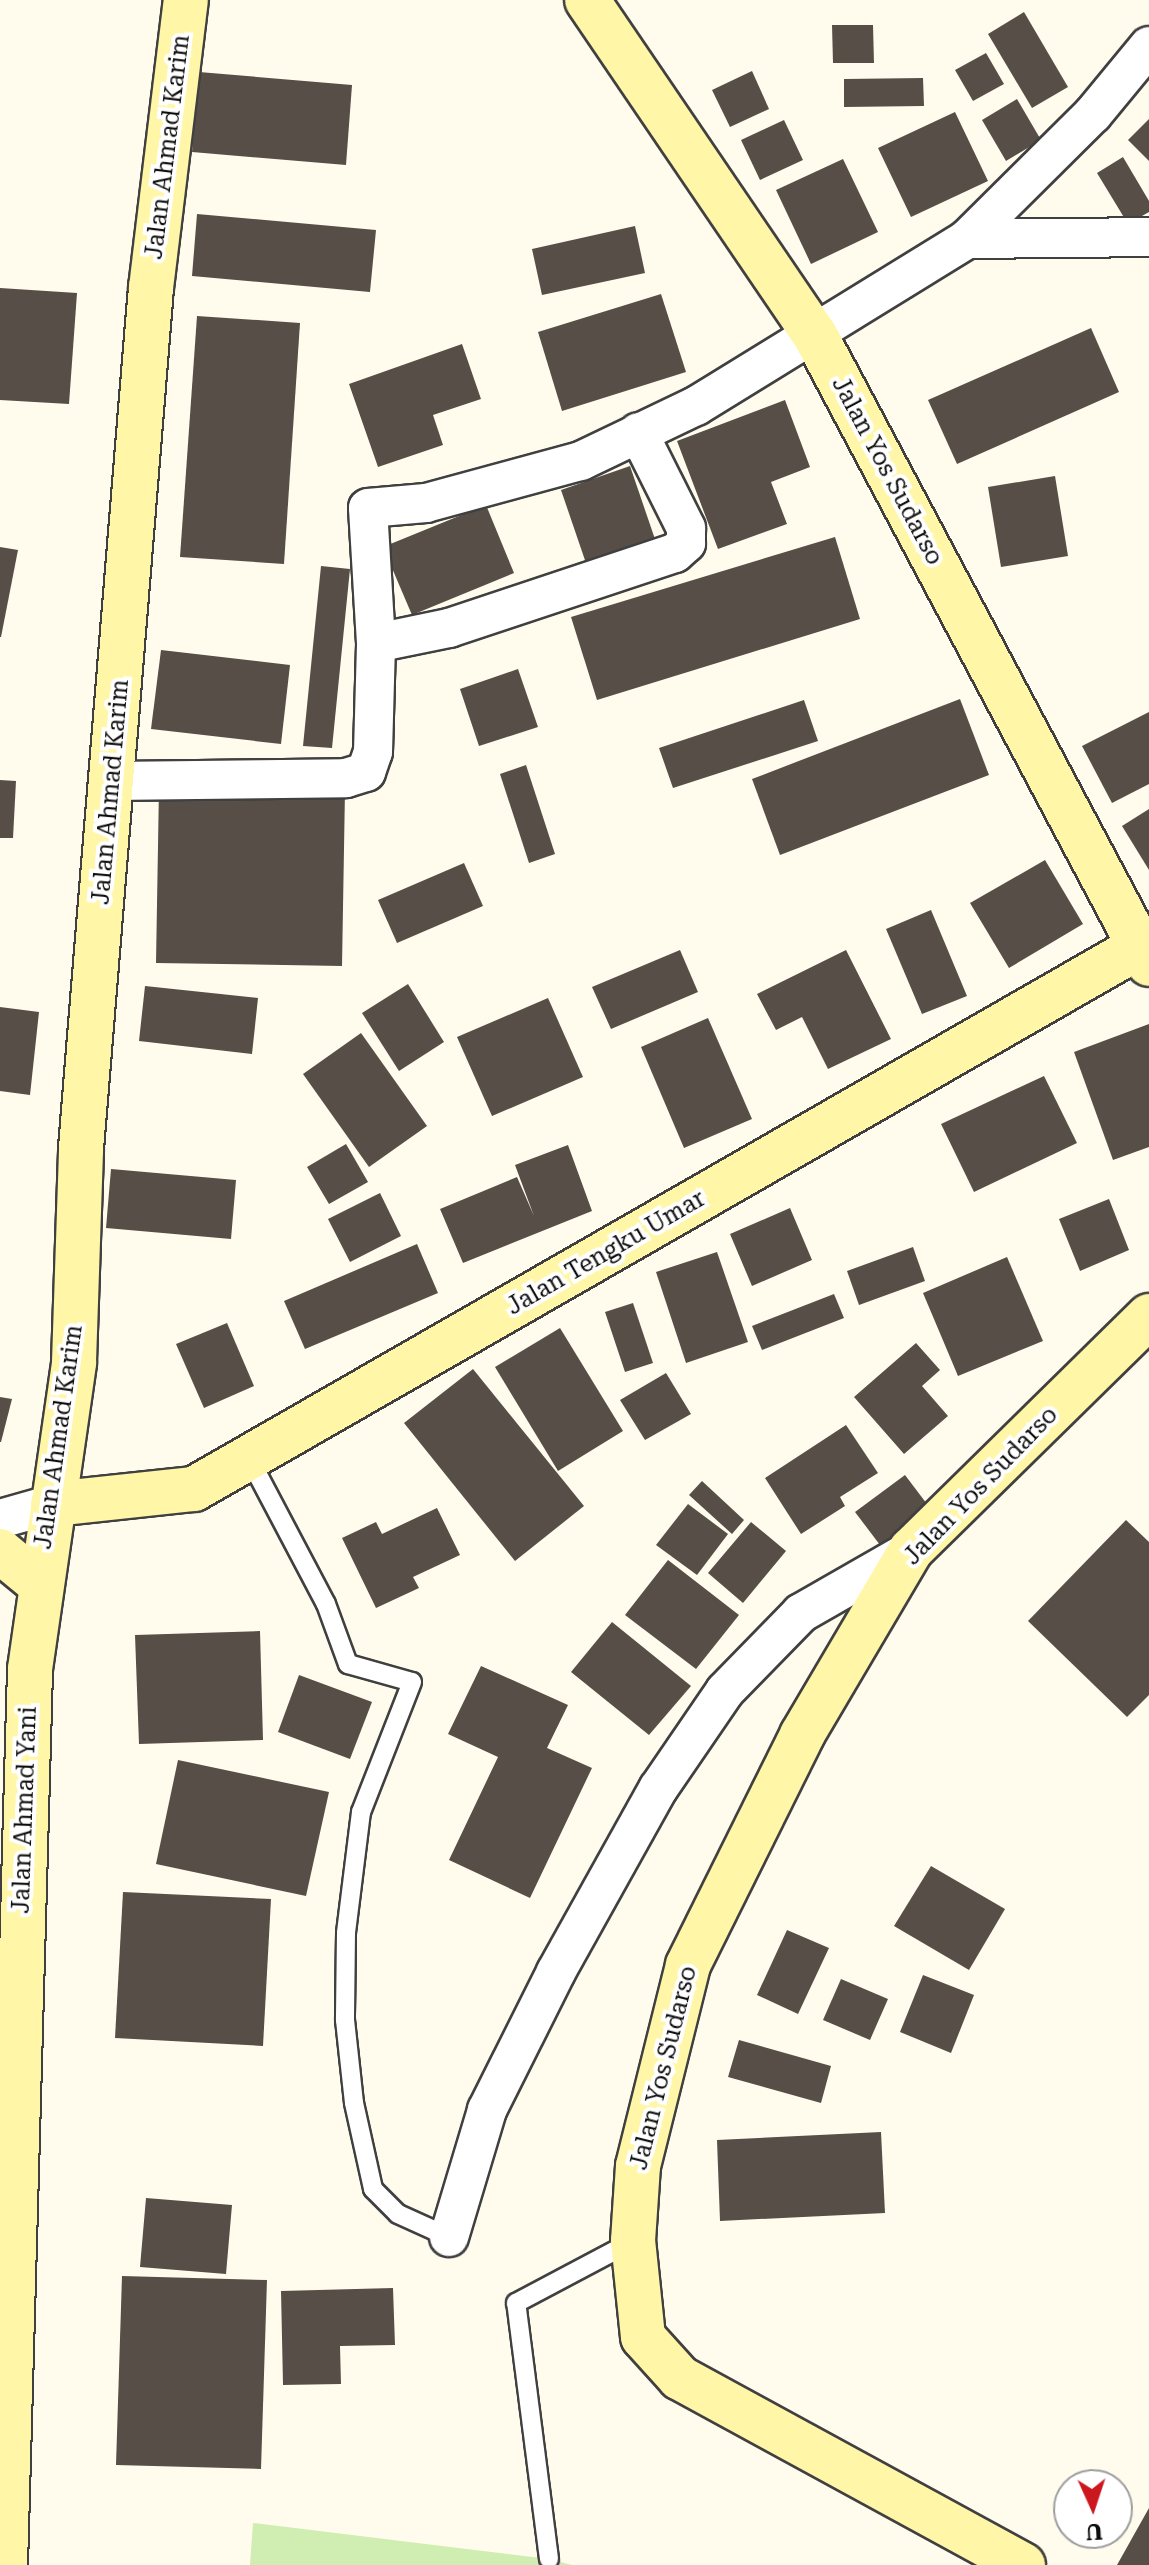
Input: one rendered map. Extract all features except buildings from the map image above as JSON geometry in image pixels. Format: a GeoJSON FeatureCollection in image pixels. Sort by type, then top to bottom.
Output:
{"type":"FeatureCollection","features":[{"type":"Feature","properties":{"kind":"main road","name":"Jalan Ahmad Karim"},"geometry":{"type":"LineString","coordinates":[[39,1583],[74,1362],[81,1148],[151,288],[186,0]]}},
{"type":"Feature","properties":{"kind":"main road","name":"Jalan Yos Sudarso"},"geometry":{"type":"LineString","coordinates":[[587,0],[815,335],[1146,951]]}},
{"type":"Feature","properties":{"kind":"main road","name":"Jalan Tengku Umar"},"geometry":{"type":"LineString","coordinates":[[53,1504],[194,1489],[1146,951]]}},
{"type":"Feature","properties":{"kind":"main road","name":"Jalan Yos Sudarso"},"geometry":{"type":"LineString","coordinates":[[1023,2565],[680,2378],[643,2337],[633,2241],[638,2166],[688,1965],[802,1735],[911,1550],[1149,1317]]}},
{"type":"Feature","properties":{"kind":"main road"},"geometry":{"type":"LineString","coordinates":[[0,1551],[39,1583]]}},
{"type":"Feature","properties":{"kind":"main road","name":"Jalan Ahmad Yani"},"geometry":{"type":"LineString","coordinates":[[5,2565],[27,1761],[39,1583]]}},
{"type":"Feature","properties":{"kind":"street"},"geometry":{"type":"LineString","coordinates":[[111,781],[346,778],[366,772],[373,752],[376,643],[368,508],[426,503],[581,461],[696,406],[967,239],[1093,114],[1149,46]]}},
{"type":"Feature","properties":{"kind":"street"},"geometry":{"type":"LineString","coordinates":[[967,239],[1149,237]]}},
{"type":"Feature","properties":{"kind":"street"},"geometry":{"type":"LineString","coordinates":[[376,643],[449,628],[675,553],[686,543],[686,528],[638,432]]}},
{"type":"Feature","properties":{"kind":"street"},"geometry":{"type":"LineString","coordinates":[[0,1519],[53,1504]]}},
{"type":"Feature","properties":{"kind":"street"},"geometry":{"type":"LineString","coordinates":[[449,2237],[487,2110],[556,1972],[658,1789],[725,1691],[801,1613],[911,1550]]}},
{"type":"Feature","properties":{"kind":"lane"},"geometry":{"type":"LineString","coordinates":[[249,1458],[326,1604],[348,1664],[412,1682],[361,1812],[346,1933],[345,2020],[354,2103],[373,2189],[398,2214],[449,2237]]}},
{"type":"Feature","properties":{"kind":"lane"},"geometry":{"type":"LineString","coordinates":[[549,2559],[516,2303],[633,2241]]}},
{"type":"Feature","properties":{"kind":"green space"},"geometry":{"type":"Polygon","coordinates":[[[253,2523],[549,2559],[572,2565],[250,2565],[253,2523]]]}}]}
